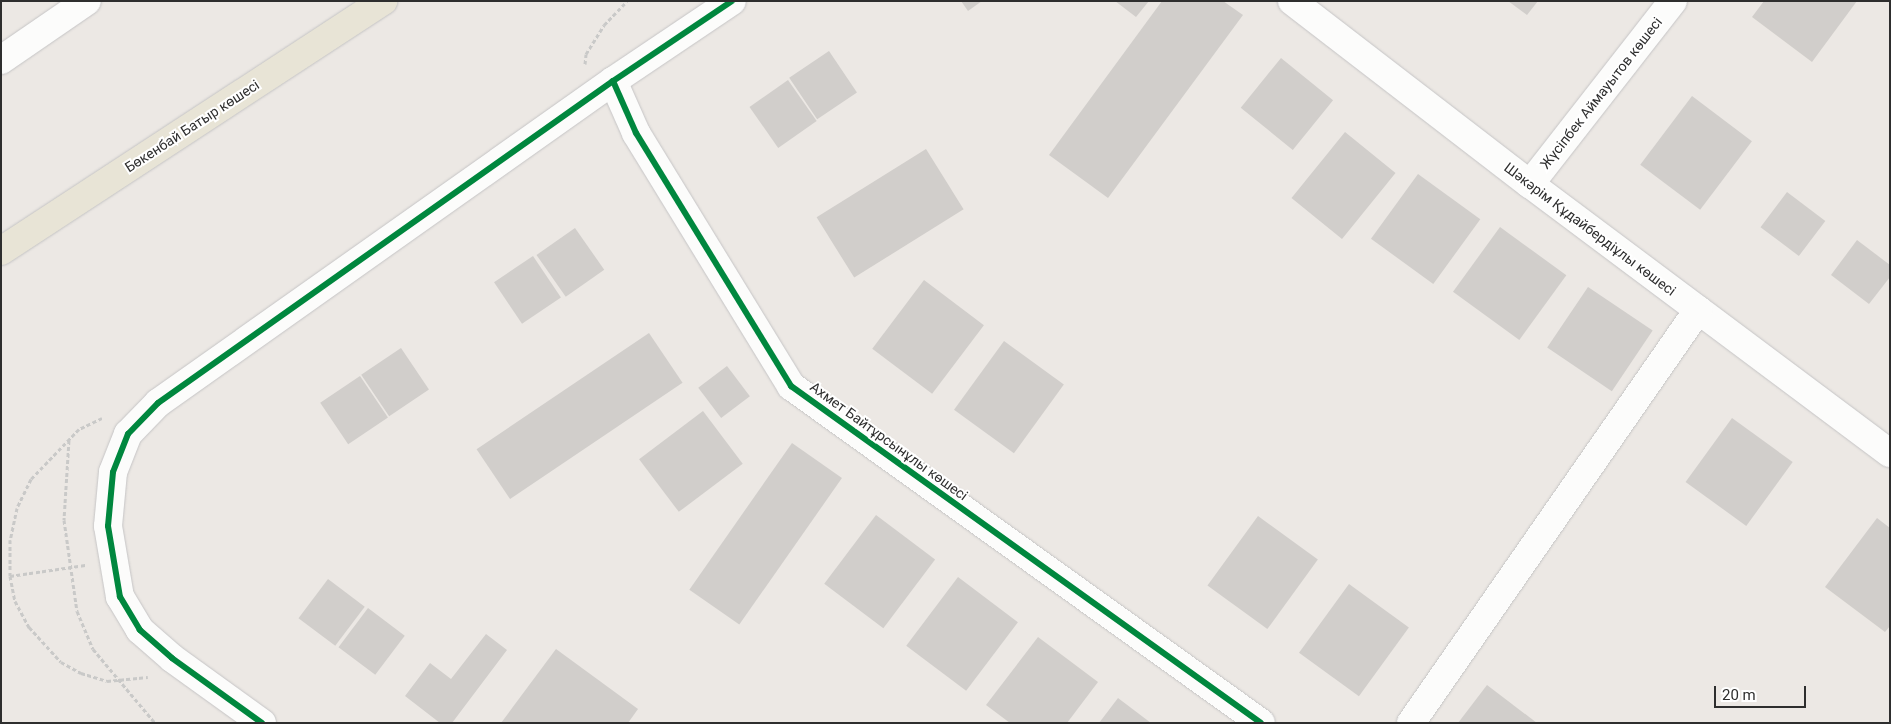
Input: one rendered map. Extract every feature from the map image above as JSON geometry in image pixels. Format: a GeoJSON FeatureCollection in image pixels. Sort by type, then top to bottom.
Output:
{"type":"FeatureCollection","features":[{"type":"Feature","properties":{"kind":"main road","name":"Бөкенбай Батыр көшесі"},"geometry":{"type":"LineString","coordinates":[[1,251],[383,1]]}},
{"type":"Feature","properties":{"kind":"street"},"geometry":{"type":"LineString","coordinates":[[1,60],[87,1]]}},
{"type":"Feature","properties":{"kind":"street"},"geometry":{"type":"LineString","coordinates":[[262,723],[172,658],[140,630],[120,597],[112,561],[108,526],[113,472],[128,434],[158,403],[613,80],[732,1]]}},
{"type":"Feature","properties":{"kind":"street","name":"Шәкәрім Құдайбердіұлы көшесі"},"geometry":{"type":"LineString","coordinates":[[1292,1],[1530,184],[1890,453]]}},
{"type":"Feature","properties":{"kind":"street","name":"Жүсіпбек Аймауытов көшесі"},"geometry":{"type":"LineString","coordinates":[[1530,184],[1673,1]]}},
{"type":"Feature","properties":{"kind":"street","name":"Ахмет Байтұрсынұлы көшесі"},"geometry":{"type":"LineString","coordinates":[[613,80],[636,133],[791,386],[1261,723]]}},
{"type":"Feature","properties":{"kind":"street"},"geometry":{"type":"LineString","coordinates":[[1411,723],[1698,310]]}},
{"type":"Feature","properties":{"kind":"path"},"geometry":{"type":"LineString","coordinates":[[581,103],[586,54],[604,25],[627,1]]}},
{"type":"Feature","properties":{"kind":"path"},"geometry":{"type":"LineString","coordinates":[[104,417],[79,429],[31,479],[17,508],[10,540],[10,576],[15,600],[29,627],[61,662],[81,673],[107,681],[131,681],[149,676],[172,658]]}},
{"type":"Feature","properties":{"kind":"path"},"geometry":{"type":"LineString","coordinates":[[10,576],[112,561]]}},
{"type":"Feature","properties":{"kind":"building"},"geometry":{"type":"Polygon","coordinates":[[[961,1],[982,1],[968,11],[961,1]]]}},
{"type":"Feature","properties":{"kind":"building"},"geometry":{"type":"Polygon","coordinates":[[[1115,1],[1149,1],[1136,17],[1115,1]]]}},
{"type":"Feature","properties":{"kind":"building"},"geometry":{"type":"Polygon","coordinates":[[[1162,1],[1223,1],[1243,15],[1108,198],[1049,155],[1162,1]]]}},
{"type":"Feature","properties":{"kind":"building"},"geometry":{"type":"Polygon","coordinates":[[[1508,1],[1538,1],[1527,15],[1508,1]]]}},
{"type":"Feature","properties":{"kind":"building"},"geometry":{"type":"Polygon","coordinates":[[[1764,1],[1857,1],[1812,62],[1752,17],[1764,1]]]}},
{"type":"Feature","properties":{"kind":"building"},"geometry":{"type":"Polygon","coordinates":[[[829,51],[857,92],[817,119],[789,78],[829,51]]]}},
{"type":"Feature","properties":{"kind":"building"},"geometry":{"type":"Polygon","coordinates":[[[1281,58],[1333,100],[1293,150],[1241,108],[1281,58]]]}},
{"type":"Feature","properties":{"kind":"building"},"geometry":{"type":"Polygon","coordinates":[[[788,80],[817,121],[778,148],[749,107],[788,80]]]}},
{"type":"Feature","properties":{"kind":"building"},"geometry":{"type":"Polygon","coordinates":[[[1692,96],[1752,141],[1700,210],[1640,165],[1692,96]]]}},
{"type":"Feature","properties":{"kind":"building"},"geometry":{"type":"Polygon","coordinates":[[[1345,132],[1396,173],[1342,239],[1292,198],[1345,132]]]}},
{"type":"Feature","properties":{"kind":"building"},"geometry":{"type":"Polygon","coordinates":[[[926,149],[964,209],[854,278],[817,217],[926,149]]]}},
{"type":"Feature","properties":{"kind":"building"},"geometry":{"type":"Polygon","coordinates":[[[1418,174],[1480,219],[1433,284],[1371,239],[1418,174]]]}},
{"type":"Feature","properties":{"kind":"building"},"geometry":{"type":"Polygon","coordinates":[[[1787,192],[1825,221],[1799,256],[1761,227],[1787,192]]]}},
{"type":"Feature","properties":{"kind":"building"},"geometry":{"type":"Polygon","coordinates":[[[1500,227],[1566,275],[1519,340],[1453,292],[1500,227]]]}},
{"type":"Feature","properties":{"kind":"building"},"geometry":{"type":"Polygon","coordinates":[[[575,228],[604,270],[566,297],[536,255],[575,228]]]}},
{"type":"Feature","properties":{"kind":"building"},"geometry":{"type":"Polygon","coordinates":[[[1857,240],[1890,265],[1890,277],[1869,304],[1831,275],[1857,240]]]}},
{"type":"Feature","properties":{"kind":"building"},"geometry":{"type":"Polygon","coordinates":[[[533,256],[561,297],[522,324],[494,282],[533,256]]]}},
{"type":"Feature","properties":{"kind":"building"},"geometry":{"type":"Polygon","coordinates":[[[924,280],[984,325],[932,394],[872,349],[924,280]]]}},
{"type":"Feature","properties":{"kind":"building"},"geometry":{"type":"Polygon","coordinates":[[[1588,287],[1653,331],[1612,391],[1547,348],[1588,287]]]}},
{"type":"Feature","properties":{"kind":"building"},"geometry":{"type":"Polygon","coordinates":[[[649,333],[683,383],[510,499],[477,449],[649,333]]]}},
{"type":"Feature","properties":{"kind":"building"},"geometry":{"type":"Polygon","coordinates":[[[1004,341],[1064,384],[1014,453],[954,410],[1004,341]]]}},
{"type":"Feature","properties":{"kind":"building"},"geometry":{"type":"Polygon","coordinates":[[[401,348],[429,389],[389,416],[361,375],[401,348]]]}},
{"type":"Feature","properties":{"kind":"building"},"geometry":{"type":"Polygon","coordinates":[[[727,366],[750,396],[721,418],[698,388],[727,366]]]}},
{"type":"Feature","properties":{"kind":"building"},"geometry":{"type":"Polygon","coordinates":[[[360,376],[388,417],[348,444],[320,403],[360,376]]]}},
{"type":"Feature","properties":{"kind":"building"},"geometry":{"type":"Polygon","coordinates":[[[703,411],[743,464],[679,512],[639,459],[703,411]]]}},
{"type":"Feature","properties":{"kind":"building"},"geometry":{"type":"Polygon","coordinates":[[[1732,418],[1793,462],[1746,526],[1686,482],[1732,418]]]}},
{"type":"Feature","properties":{"kind":"building"},"geometry":{"type":"Polygon","coordinates":[[[792,443],[842,478],[739,625],[689,590],[792,443]]]}},
{"type":"Feature","properties":{"kind":"building"},"geometry":{"type":"Polygon","coordinates":[[[876,515],[935,560],[883,628],[824,584],[876,515]]]}},
{"type":"Feature","properties":{"kind":"building"},"geometry":{"type":"Polygon","coordinates":[[[1258,516],[1318,559],[1267,629],[1207,586],[1258,516]]]}},
{"type":"Feature","properties":{"kind":"building"},"geometry":{"type":"Polygon","coordinates":[[[1877,518],[1890,528],[1890,626],[1885,632],[1825,587],[1877,518]]]}},
{"type":"Feature","properties":{"kind":"building"},"geometry":{"type":"Polygon","coordinates":[[[958,577],[1018,622],[966,691],[906,646],[958,577]]]}},
{"type":"Feature","properties":{"kind":"building"},"geometry":{"type":"Polygon","coordinates":[[[328,579],[365,607],[335,646],[299,618],[328,579]]]}},
{"type":"Feature","properties":{"kind":"building"},"geometry":{"type":"Polygon","coordinates":[[[1349,584],[1409,627],[1359,696],[1299,653],[1349,584]]]}},
{"type":"Feature","properties":{"kind":"building"},"geometry":{"type":"Polygon","coordinates":[[[368,608],[405,636],[375,675],[339,647],[368,608]]]}},
{"type":"Feature","properties":{"kind":"building"},"geometry":{"type":"Polygon","coordinates":[[[486,634],[507,650],[452,723],[440,723],[405,696],[430,663],[451,679],[486,634]]]}},
{"type":"Feature","properties":{"kind":"building"},"geometry":{"type":"Polygon","coordinates":[[[1038,637],[1098,682],[1067,723],[1010,723],[986,705],[1038,637]]]}},
{"type":"Feature","properties":{"kind":"building"},"geometry":{"type":"Polygon","coordinates":[[[556,649],[638,709],[628,723],[501,723],[556,649]]]}},
{"type":"Feature","properties":{"kind":"building"},"geometry":{"type":"Polygon","coordinates":[[[1487,685],[1537,723],[1458,723],[1487,685]]]}},
{"type":"Feature","properties":{"kind":"building"},"geometry":{"type":"Polygon","coordinates":[[[1118,698],[1151,723],[1099,723],[1118,698]]]}},
{"type":"Feature","properties":{"kind":"cycle path"},"geometry":{"type":"LineString","coordinates":[[262,723],[172,658],[140,630],[120,597],[108,526],[113,472],[128,434],[158,403],[613,81],[732,1]]}},
{"type":"Feature","properties":{"kind":"cycle path"},"geometry":{"type":"LineString","coordinates":[[613,81],[636,133],[791,386],[1261,723]]}}]}
